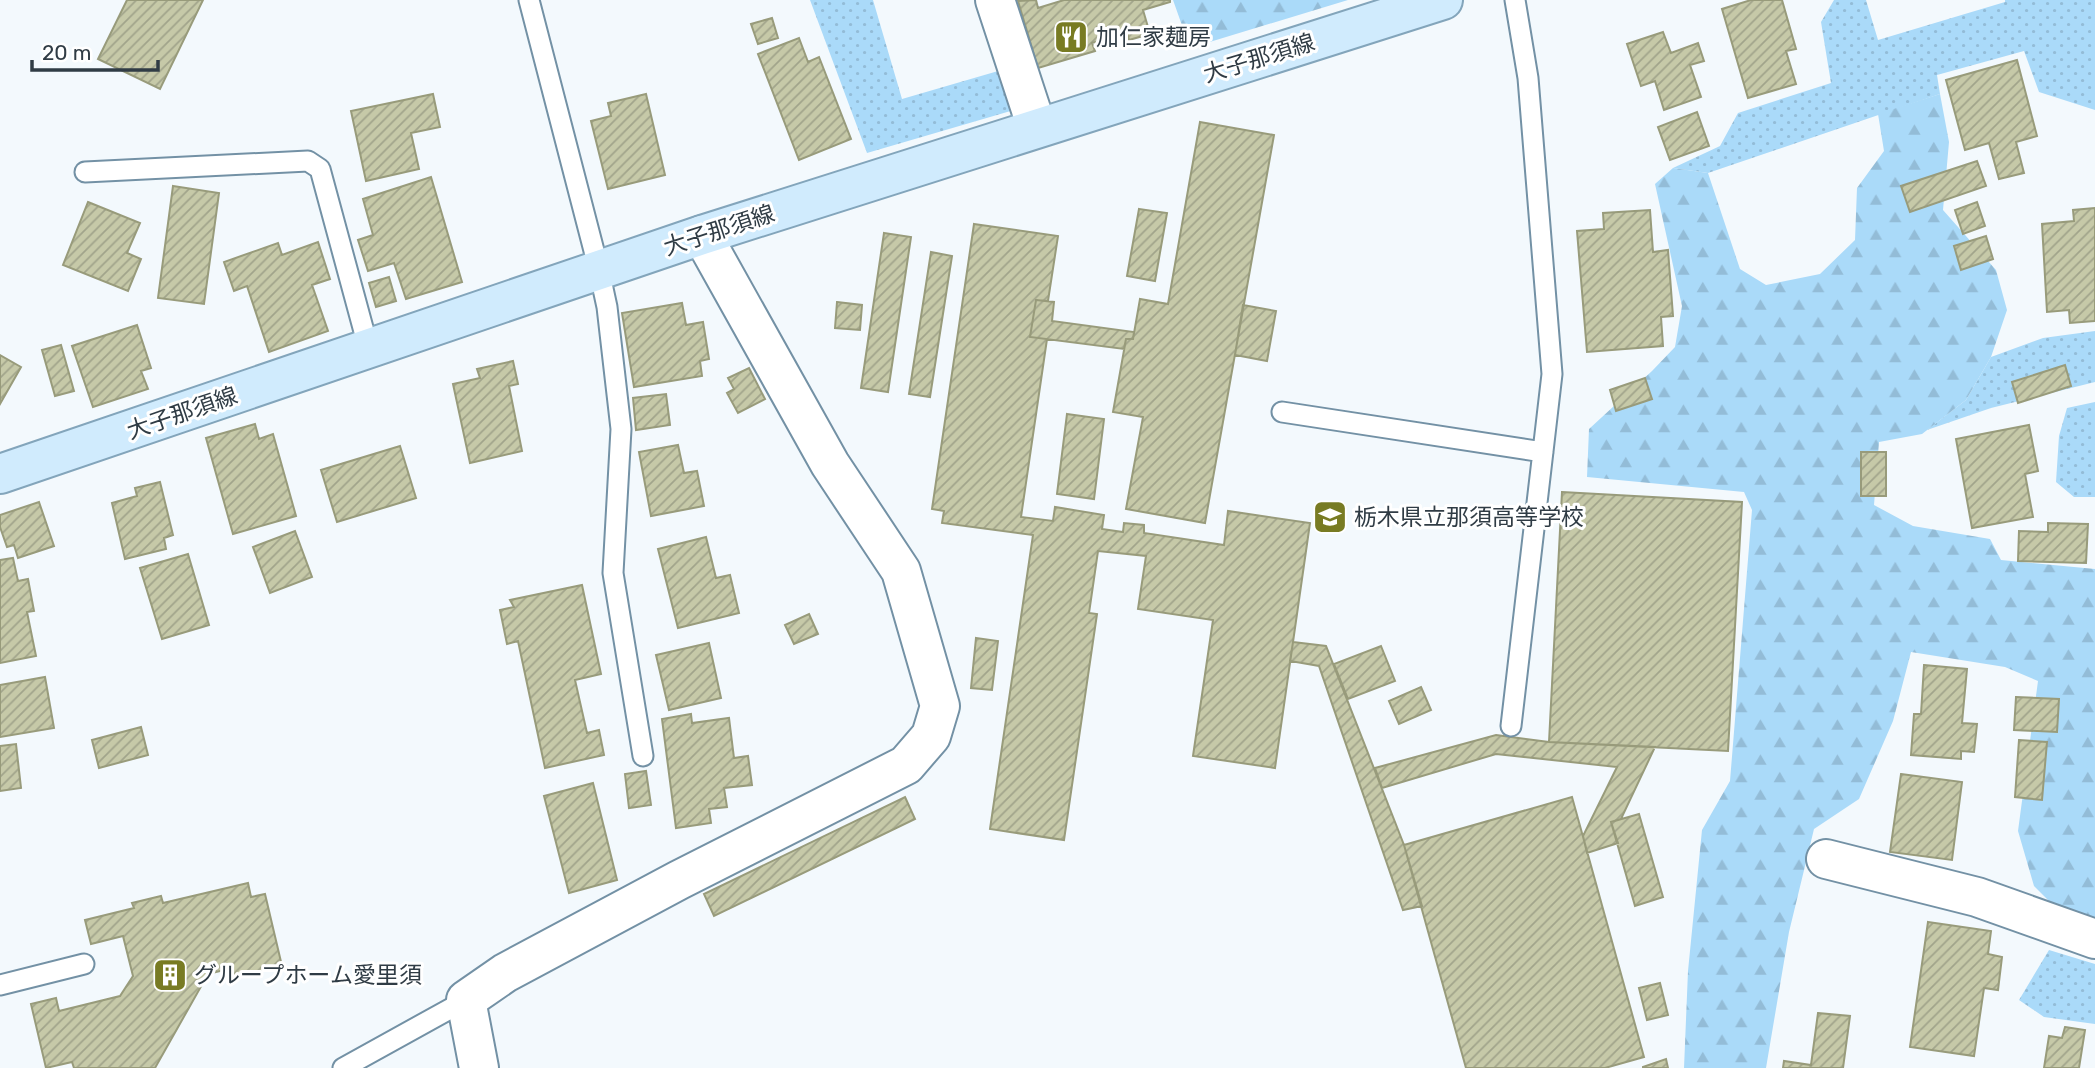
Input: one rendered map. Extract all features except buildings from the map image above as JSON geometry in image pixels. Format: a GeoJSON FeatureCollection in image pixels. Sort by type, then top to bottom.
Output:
{"type":"FeatureCollection","features":[{"type":"Feature","properties":{"kind":"main road","name":"大子那須線"},"geometry":{"type":"LineString","coordinates":[[0,474],[702,235],[1443,0]]}},
{"type":"Feature","properties":{"kind":"street"},"geometry":{"type":"LineString","coordinates":[[995,0],[1037,128]]}},
{"type":"Feature","properties":{"kind":"street"},"geometry":{"type":"LineString","coordinates":[[479,1068],[466,1000],[505,973],[656,892],[905,765],[931,736],[940,706],[901,571],[830,464],[702,235]]}},
{"type":"Feature","properties":{"kind":"street"},"geometry":{"type":"LineString","coordinates":[[1826,859],[1977,897],[2095,939]]}},
{"type":"Feature","properties":{"kind":"lane"},"geometry":{"type":"LineString","coordinates":[[529,0],[607,307],[621,429],[613,573],[643,756]]}},
{"type":"Feature","properties":{"kind":"lane"},"geometry":{"type":"LineString","coordinates":[[1511,726],[1552,374],[1528,78],[1515,0]]}},
{"type":"Feature","properties":{"kind":"lane"},"geometry":{"type":"LineString","coordinates":[[85,172],[308,161],[320,169],[369,350]]}},
{"type":"Feature","properties":{"kind":"lane"},"geometry":{"type":"LineString","coordinates":[[1282,412],[1543,452]]}},
{"type":"Feature","properties":{"kind":"lane"},"geometry":{"type":"LineString","coordinates":[[0,985],[84,964]]}},
{"type":"Feature","properties":{"kind":"lane"},"geometry":{"type":"LineString","coordinates":[[343,1068],[466,1000]]}},
{"type":"Feature","properties":{"kind":"green space"},"geometry":{"type":"Polygon","coordinates":[[[810,0],[873,0],[902,99],[1005,69],[1014,110],[867,153],[810,0]]]}},
{"type":"Feature","properties":{"kind":"green space"},"geometry":{"type":"Polygon","coordinates":[[[1173,0],[1348,0],[1190,48],[1173,0]]]}},
{"type":"Feature","properties":{"kind":"green space"},"geometry":{"type":"Polygon","coordinates":[[[1834,0],[1866,0],[1878,40],[2005,0],[2095,0],[2095,110],[2039,92],[2024,51],[1937,75],[1940,94],[1708,173],[1673,168],[1720,146],[1738,113],[1831,83],[1821,22],[1834,0]]]}},
{"type":"Feature","properties":{"kind":"green space"},"geometry":{"type":"Polygon","coordinates":[[[1940,94],[1949,142],[1943,210],[1996,270],[2007,310],[1991,357],[1966,400],[1922,434],[1879,442],[1874,505],[1913,526],[1990,539],[2001,560],[2095,569],[2095,928],[2061,913],[2034,886],[2018,831],[2038,681],[2005,667],[1911,652],[1893,721],[1859,799],[1814,829],[1789,932],[1766,1068],[1684,1068],[1688,971],[1702,830],[1730,781],[1752,510],[1744,492],[1587,477],[1589,429],[1675,347],[1682,306],[1655,184],[1673,168],[1708,173],[1740,269],[1766,285],[1820,274],[1855,240],[1857,188],[1884,151],[1878,114],[1940,94]]]}},
{"type":"Feature","properties":{"kind":"green space"},"geometry":{"type":"Polygon","coordinates":[[[2095,331],[2095,382],[1991,408],[1927,430],[1966,400],[1991,357],[2043,338],[2095,331]]]}},
{"type":"Feature","properties":{"kind":"green space"},"geometry":{"type":"Polygon","coordinates":[[[2095,402],[2095,497],[2074,497],[2056,482],[2059,436],[2067,408],[2095,402]]]}},
{"type":"Feature","properties":{"kind":"green space"},"geometry":{"type":"Polygon","coordinates":[[[2049,950],[2095,964],[2095,1024],[2044,1017],[2019,1000],[2049,950]]]}},
{"type":"Feature","properties":{"kind":"place","name":"加仁家麺房"},"geometry":{"type":"Point","coordinates":[1071,37]}},
{"type":"Feature","properties":{"kind":"place","name":"栃木県立那須高等学校"},"geometry":{"type":"Point","coordinates":[1330,517]}},
{"type":"Feature","properties":{"kind":"place","name":"グループホーム愛里須"},"geometry":{"type":"Point","coordinates":[170,975]}}]}
